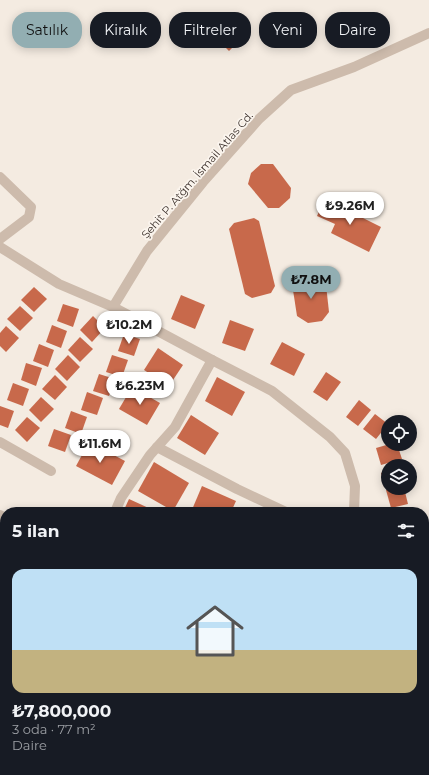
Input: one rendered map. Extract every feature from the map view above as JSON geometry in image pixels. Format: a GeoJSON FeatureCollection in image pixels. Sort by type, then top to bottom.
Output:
{"type":"FeatureCollection","features":[{"type":"Feature","properties":{"kind":"street","name":"Şehit P. Atğm. İsmail Atlas Cd."},"geometry":{"type":"LineString","coordinates":[[113,307],[147,251],[259,119],[291,90],[354,67],[429,33]]}},
{"type":"Feature","properties":{"kind":"street"},"geometry":{"type":"LineString","coordinates":[[0,177],[31,207],[30,217],[0,238]]}},
{"type":"Feature","properties":{"kind":"street"},"geometry":{"type":"LineString","coordinates":[[0,247],[60,284],[113,307],[272,391],[330,437],[345,453],[355,486],[354,507]]}},
{"type":"Feature","properties":{"kind":"street"},"geometry":{"type":"LineString","coordinates":[[118,507],[150,455],[175,427],[212,360]]}},
{"type":"Feature","properties":{"kind":"street"},"geometry":{"type":"LineString","coordinates":[[0,442],[51,471]]}},
{"type":"Feature","properties":{"kind":"street"},"geometry":{"type":"LineString","coordinates":[[157,447],[237,489],[275,507]]}},
{"type":"Feature","properties":{"kind":"building"},"geometry":{"type":"Polygon","coordinates":[[[261,164],[273,164],[291,188],[290,198],[279,208],[268,208],[248,184],[251,173],[261,164]]]}},
{"type":"Feature","properties":{"kind":"building"},"geometry":{"type":"Polygon","coordinates":[[[325,199],[381,227],[369,252],[331,233],[335,224],[317,216],[325,199]]]}},
{"type":"Feature","properties":{"kind":"building"},"geometry":{"type":"Polygon","coordinates":[[[254,218],[259,221],[275,286],[271,293],[252,298],[245,294],[229,229],[234,223],[254,218]]]}},
{"type":"Feature","properties":{"kind":"building"},"geometry":{"type":"Polygon","coordinates":[[[317,278],[326,285],[329,312],[322,321],[308,323],[297,316],[293,290],[302,280],[317,278]]]}},
{"type":"Feature","properties":{"kind":"building"},"geometry":{"type":"Polygon","coordinates":[[[34,287],[47,299],[34,312],[21,300],[34,287]]]}},
{"type":"Feature","properties":{"kind":"building"},"geometry":{"type":"Polygon","coordinates":[[[181,295],[205,305],[195,329],[171,319],[181,295]]]}},
{"type":"Feature","properties":{"kind":"building"},"geometry":{"type":"Polygon","coordinates":[[[63,304],[79,309],[73,327],[57,321],[63,304]]]}},
{"type":"Feature","properties":{"kind":"building"},"geometry":{"type":"Polygon","coordinates":[[[20,306],[33,318],[20,331],[7,319],[20,306]]]}},
{"type":"Feature","properties":{"kind":"building"},"geometry":{"type":"Polygon","coordinates":[[[93,316],[105,328],[92,342],[80,330],[93,316]]]}},
{"type":"Feature","properties":{"kind":"building"},"geometry":{"type":"Polygon","coordinates":[[[230,320],[254,329],[245,351],[222,343],[230,320]]]}},
{"type":"Feature","properties":{"kind":"building"},"geometry":{"type":"Polygon","coordinates":[[[52,325],[67,331],[61,348],[46,342],[52,325]]]}},
{"type":"Feature","properties":{"kind":"building"},"geometry":{"type":"Polygon","coordinates":[[[6,326],[19,338],[6,352],[0,346],[0,333],[6,326]]]}},
{"type":"Feature","properties":{"kind":"building"},"geometry":{"type":"Polygon","coordinates":[[[124,334],[140,339],[134,356],[118,351],[124,334]]]}},
{"type":"Feature","properties":{"kind":"building"},"geometry":{"type":"Polygon","coordinates":[[[80,337],[93,349],[80,362],[68,350],[80,337]]]}},
{"type":"Feature","properties":{"kind":"building"},"geometry":{"type":"Polygon","coordinates":[[[282,342],[305,354],[294,376],[270,364],[282,342]]]}},
{"type":"Feature","properties":{"kind":"building"},"geometry":{"type":"Polygon","coordinates":[[[39,344],[54,350],[48,367],[33,361],[39,344]]]}},
{"type":"Feature","properties":{"kind":"building"},"geometry":{"type":"Polygon","coordinates":[[[158,348],[183,365],[169,386],[144,370],[158,348]]]}},
{"type":"Feature","properties":{"kind":"building"},"geometry":{"type":"Polygon","coordinates":[[[68,355],[80,367],[67,381],[55,369],[68,355]]]}},
{"type":"Feature","properties":{"kind":"building"},"geometry":{"type":"Polygon","coordinates":[[[112,355],[128,360],[122,377],[106,372],[112,355]]]}},
{"type":"Feature","properties":{"kind":"building"},"geometry":{"type":"Polygon","coordinates":[[[26,363],[42,368],[36,386],[21,380],[26,363]]]}},
{"type":"Feature","properties":{"kind":"building"},"geometry":{"type":"Polygon","coordinates":[[[326,372],[341,382],[327,401],[313,392],[326,372]]]}},
{"type":"Feature","properties":{"kind":"building"},"geometry":{"type":"Polygon","coordinates":[[[99,374],[115,379],[109,396],[93,391],[99,374]]]}},
{"type":"Feature","properties":{"kind":"building"},"geometry":{"type":"Polygon","coordinates":[[[55,375],[67,387],[55,400],[42,389],[55,375]]]}},
{"type":"Feature","properties":{"kind":"building"},"geometry":{"type":"Polygon","coordinates":[[[217,377],[245,392],[232,416],[205,401],[217,377]]]}},
{"type":"Feature","properties":{"kind":"building"},"geometry":{"type":"Polygon","coordinates":[[[13,383],[29,389],[23,406],[7,400],[13,383]]]}},
{"type":"Feature","properties":{"kind":"building"},"geometry":{"type":"Polygon","coordinates":[[[132,387],[160,403],[147,425],[119,409],[132,387]]]}},
{"type":"Feature","properties":{"kind":"building"},"geometry":{"type":"Polygon","coordinates":[[[87,392],[103,398],[97,415],[81,410],[87,392]]]}},
{"type":"Feature","properties":{"kind":"building"},"geometry":{"type":"Polygon","coordinates":[[[41,397],[54,409],[41,422],[29,410],[41,397]]]}},
{"type":"Feature","properties":{"kind":"building"},"geometry":{"type":"Polygon","coordinates":[[[359,400],[371,410],[358,426],[346,417],[359,400]]]}},
{"type":"Feature","properties":{"kind":"building"},"geometry":{"type":"Polygon","coordinates":[[[0,406],[14,411],[8,428],[0,425],[0,406]]]}},
{"type":"Feature","properties":{"kind":"building"},"geometry":{"type":"Polygon","coordinates":[[[71,411],[87,417],[81,434],[65,428],[71,411]]]}},
{"type":"Feature","properties":{"kind":"building"},"geometry":{"type":"Polygon","coordinates":[[[375,414],[381,419],[381,433],[376,439],[363,429],[375,414]]]}},
{"type":"Feature","properties":{"kind":"building"},"geometry":{"type":"Polygon","coordinates":[[[191,415],[219,433],[205,455],[177,438],[191,415]]]}},
{"type":"Feature","properties":{"kind":"building"},"geometry":{"type":"Polygon","coordinates":[[[27,417],[40,428],[27,442],[15,430],[27,417]]]}},
{"type":"Feature","properties":{"kind":"building"},"geometry":{"type":"Polygon","coordinates":[[[54,429],[71,435],[65,452],[48,446],[54,429]]]}},
{"type":"Feature","properties":{"kind":"building"},"geometry":{"type":"Polygon","coordinates":[[[89,442],[125,461],[112,485],[76,466],[89,442]]]}},
{"type":"Feature","properties":{"kind":"building"},"geometry":{"type":"Polygon","coordinates":[[[381,447],[381,451],[399,451],[402,459],[381,459],[381,465],[376,448],[381,447]]]}},
{"type":"Feature","properties":{"kind":"building"},"geometry":{"type":"Polygon","coordinates":[[[154,462],[189,483],[175,507],[166,507],[138,491],[154,462]]]}},
{"type":"Feature","properties":{"kind":"building"},"geometry":{"type":"Polygon","coordinates":[[[202,486],[236,501],[233,507],[193,507],[202,486]]]}},
{"type":"Feature","properties":{"kind":"building"},"geometry":{"type":"Polygon","coordinates":[[[387,495],[406,495],[408,504],[391,507],[387,495]]]}},
{"type":"Feature","properties":{"kind":"building"},"geometry":{"type":"Polygon","coordinates":[[[129,499],[146,507],[125,507],[129,499]]]}}]}
